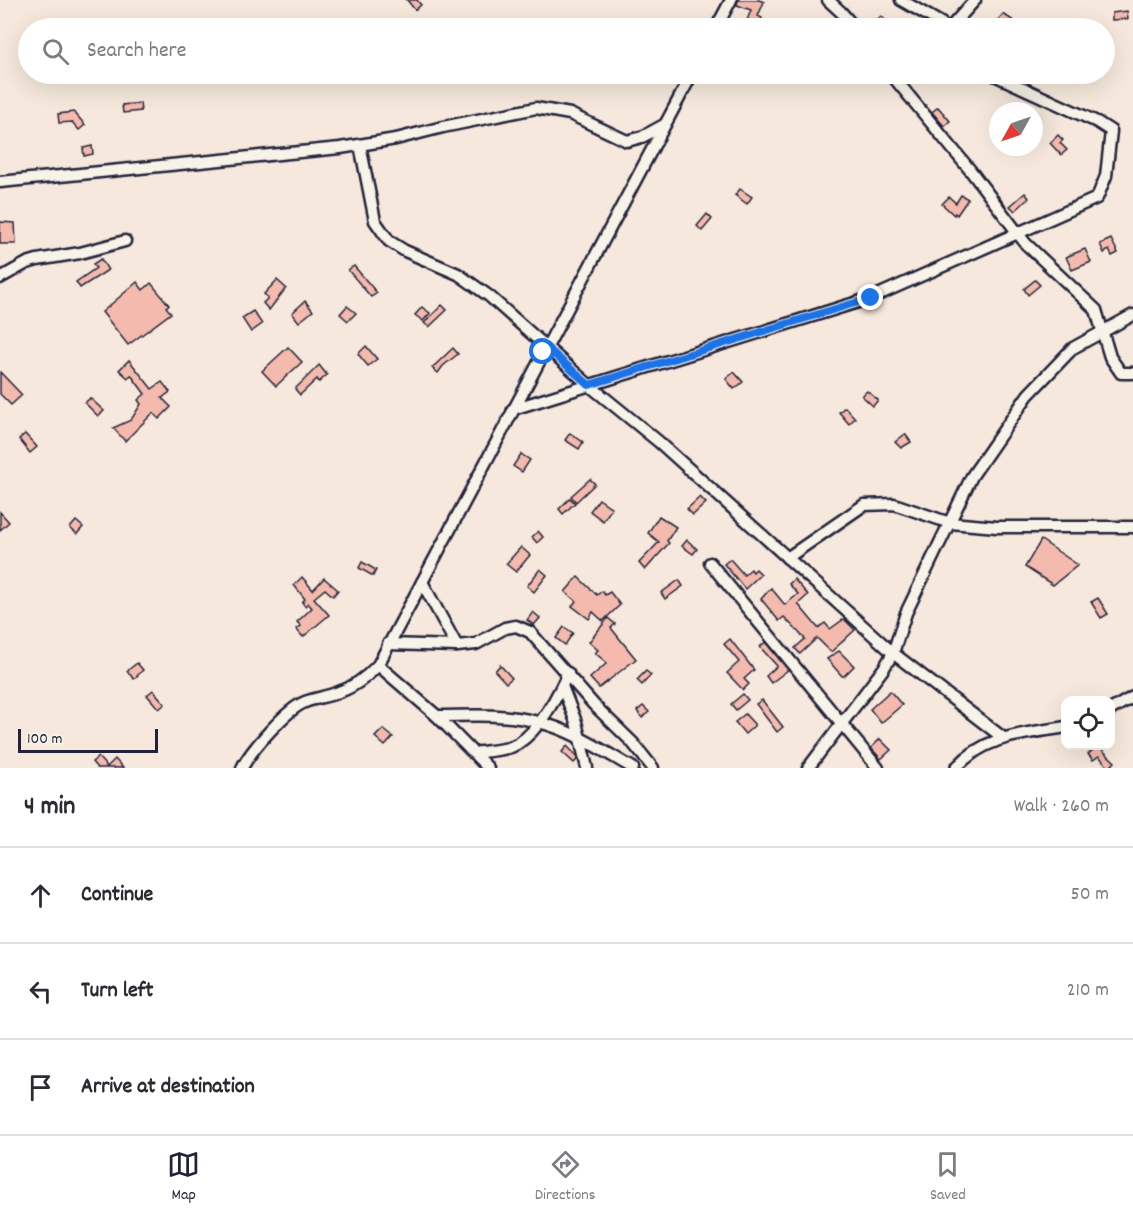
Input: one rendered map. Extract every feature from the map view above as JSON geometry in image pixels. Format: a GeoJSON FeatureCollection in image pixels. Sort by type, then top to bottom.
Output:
{"type":"FeatureCollection","features":[{"type":"Feature","properties":{"kind":"street"},"geometry":{"type":"LineString","coordinates":[[721,18],[731,0]]}},
{"type":"Feature","properties":{"kind":"street"},"geometry":{"type":"LineString","coordinates":[[828,0],[845,18]]}},
{"type":"Feature","properties":{"kind":"street"},"geometry":{"type":"LineString","coordinates":[[901,0],[932,18]]}},
{"type":"Feature","properties":{"kind":"street"},"geometry":{"type":"LineString","coordinates":[[958,18],[975,0]]}},
{"type":"Feature","properties":{"kind":"street"},"geometry":{"type":"LineString","coordinates":[[242,768],[255,748],[294,707],[338,693],[357,684],[378,665],[687,84]]}},
{"type":"Feature","properties":{"kind":"street"},"geometry":{"type":"LineString","coordinates":[[899,84],[970,170],[1026,244],[1096,310],[1110,357],[1120,373],[1133,373]]}},
{"type":"Feature","properties":{"kind":"street"},"geometry":{"type":"LineString","coordinates":[[513,409],[871,298],[1097,198],[1106,176],[1111,131],[1014,84]]}},
{"type":"Feature","properties":{"kind":"street"},"geometry":{"type":"LineString","coordinates":[[0,183],[396,140],[536,108],[570,114],[627,141],[642,137],[664,125]]}},
{"type":"Feature","properties":{"kind":"street"},"geometry":{"type":"LineString","coordinates":[[360,145],[375,221],[389,241],[405,251],[458,274],[489,296],[589,385],[659,442],[893,653],[1002,737]]}},
{"type":"Feature","properties":{"kind":"street"},"geometry":{"type":"LineString","coordinates":[[0,278],[37,260],[80,253],[125,241]]}},
{"type":"Feature","properties":{"kind":"street"},"geometry":{"type":"LineString","coordinates":[[808,768],[843,724],[893,653],[906,613],[972,476],[1028,395],[1073,348],[1133,315]]}},
{"type":"Feature","properties":{"kind":"street"},"geometry":{"type":"LineString","coordinates":[[787,558],[864,506],[894,504],[950,523],[997,527],[1133,527]]}},
{"type":"Feature","properties":{"kind":"street"},"geometry":{"type":"LineString","coordinates":[[710,563],[878,768]]}},
{"type":"Feature","properties":{"kind":"street"},"geometry":{"type":"LineString","coordinates":[[422,582],[457,646]]}},
{"type":"Feature","properties":{"kind":"street"},"geometry":{"type":"LineString","coordinates":[[388,644],[457,646],[476,644],[505,628],[516,626],[530,632],[594,705],[632,742],[651,767]]}},
{"type":"Feature","properties":{"kind":"street"},"geometry":{"type":"LineString","coordinates":[[378,665],[437,717],[488,768]]}},
{"type":"Feature","properties":{"kind":"street"},"geometry":{"type":"LineString","coordinates":[[473,753],[511,746],[525,739],[556,699],[568,673]]}},
{"type":"Feature","properties":{"kind":"street"},"geometry":{"type":"LineString","coordinates":[[562,686],[576,722],[587,768]]}},
{"type":"Feature","properties":{"kind":"street"},"geometry":{"type":"LineString","coordinates":[[1115,707],[1133,697]]}},
{"type":"Feature","properties":{"kind":"street"},"geometry":{"type":"LineString","coordinates":[[437,717],[495,715],[538,722],[581,739],[633,768]]}},
{"type":"Feature","properties":{"kind":"street"},"geometry":{"type":"LineString","coordinates":[[956,768],[967,755],[1002,737],[1061,728]]}},
{"type":"Feature","properties":{"kind":"building"},"geometry":{"type":"Polygon","coordinates":[[[407,0],[417,0],[421,5],[415,10],[407,0]]]}},
{"type":"Feature","properties":{"kind":"building"},"geometry":{"type":"Polygon","coordinates":[[[738,0],[764,2],[758,16],[762,18],[748,18],[751,10],[737,5],[738,0]]]}},
{"type":"Feature","properties":{"kind":"building"},"geometry":{"type":"Polygon","coordinates":[[[1127,11],[1128,19],[1115,20],[1112,18],[1112,13],[1127,11]]]}},
{"type":"Feature","properties":{"kind":"building"},"geometry":{"type":"Polygon","coordinates":[[[140,103],[141,111],[123,113],[122,105],[140,103]]]}},
{"type":"Feature","properties":{"kind":"building"},"geometry":{"type":"Polygon","coordinates":[[[938,107],[950,121],[944,126],[932,112],[938,107]]]}},
{"type":"Feature","properties":{"kind":"building"},"geometry":{"type":"Polygon","coordinates":[[[74,112],[85,125],[79,130],[72,122],[59,123],[58,114],[74,112]]]}},
{"type":"Feature","properties":{"kind":"building"},"geometry":{"type":"Polygon","coordinates":[[[1058,135],[1063,140],[1060,143],[1067,150],[1061,155],[1050,143],[1058,135]]]}},
{"type":"Feature","properties":{"kind":"building"},"geometry":{"type":"Polygon","coordinates":[[[92,146],[93,154],[84,156],[83,148],[92,146]]]}},
{"type":"Feature","properties":{"kind":"building"},"geometry":{"type":"Polygon","coordinates":[[[740,189],[752,197],[747,204],[735,195],[740,189]]]}},
{"type":"Feature","properties":{"kind":"building"},"geometry":{"type":"Polygon","coordinates":[[[1025,193],[1029,198],[1015,211],[1010,206],[1025,193]]]}},
{"type":"Feature","properties":{"kind":"building"},"geometry":{"type":"Polygon","coordinates":[[[961,195],[968,199],[957,215],[955,213],[954,215],[942,204],[949,197],[956,203],[961,195]]]}},
{"type":"Feature","properties":{"kind":"building"},"geometry":{"type":"Polygon","coordinates":[[[707,214],[712,219],[702,231],[697,226],[707,214]]]}},
{"type":"Feature","properties":{"kind":"building"},"geometry":{"type":"Polygon","coordinates":[[[0,222],[15,223],[16,244],[0,244],[0,222]]]}},
{"type":"Feature","properties":{"kind":"building"},"geometry":{"type":"Polygon","coordinates":[[[1111,239],[1118,253],[1112,256],[1109,250],[1104,253],[1100,244],[1111,239]]]}},
{"type":"Feature","properties":{"kind":"building"},"geometry":{"type":"Polygon","coordinates":[[[1085,249],[1091,262],[1072,270],[1066,257],[1085,249]]]}},
{"type":"Feature","properties":{"kind":"building"},"geometry":{"type":"Polygon","coordinates":[[[101,259],[108,270],[80,288],[76,282],[96,268],[93,264],[101,259]]]}},
{"type":"Feature","properties":{"kind":"building"},"geometry":{"type":"Polygon","coordinates":[[[354,266],[377,293],[371,297],[348,270],[354,266]]]}},
{"type":"Feature","properties":{"kind":"building"},"geometry":{"type":"Polygon","coordinates":[[[277,280],[286,288],[269,310],[263,303],[268,298],[264,294],[277,280]]]}},
{"type":"Feature","properties":{"kind":"building"},"geometry":{"type":"Polygon","coordinates":[[[1035,280],[1040,285],[1028,295],[1024,289],[1035,280]]]}},
{"type":"Feature","properties":{"kind":"building"},"geometry":{"type":"Polygon","coordinates":[[[137,282],[143,290],[151,283],[169,305],[166,307],[171,313],[128,345],[102,312],[137,282]]]}},
{"type":"Feature","properties":{"kind":"building"},"geometry":{"type":"Polygon","coordinates":[[[305,301],[313,311],[299,322],[292,313],[305,301]]]}},
{"type":"Feature","properties":{"kind":"building"},"geometry":{"type":"Polygon","coordinates":[[[442,305],[447,310],[429,327],[424,323],[442,305]]]}},
{"type":"Feature","properties":{"kind":"building"},"geometry":{"type":"Polygon","coordinates":[[[347,306],[356,313],[348,321],[340,314],[347,306]]]}},
{"type":"Feature","properties":{"kind":"building"},"geometry":{"type":"Polygon","coordinates":[[[422,307],[430,313],[423,321],[415,315],[422,307]]]}},
{"type":"Feature","properties":{"kind":"building"},"geometry":{"type":"Polygon","coordinates":[[[253,311],[262,324],[251,332],[242,318],[253,311]]]}},
{"type":"Feature","properties":{"kind":"building"},"geometry":{"type":"Polygon","coordinates":[[[366,346],[377,359],[368,366],[358,354],[366,346]]]}},
{"type":"Feature","properties":{"kind":"building"},"geometry":{"type":"Polygon","coordinates":[[[288,347],[302,362],[276,386],[262,371],[288,347]]]}},
{"type":"Feature","properties":{"kind":"building"},"geometry":{"type":"Polygon","coordinates":[[[453,348],[458,354],[438,373],[432,368],[453,348]]]}},
{"type":"Feature","properties":{"kind":"building"},"geometry":{"type":"Polygon","coordinates":[[[129,360],[152,389],[162,382],[170,392],[162,398],[171,407],[159,419],[153,413],[125,441],[113,428],[131,420],[141,404],[138,400],[145,394],[131,375],[128,378],[119,370],[129,360]]]}},
{"type":"Feature","properties":{"kind":"building"},"geometry":{"type":"Polygon","coordinates":[[[319,365],[327,375],[319,382],[317,379],[300,395],[295,389],[319,365]]]}},
{"type":"Feature","properties":{"kind":"building"},"geometry":{"type":"Polygon","coordinates":[[[0,372],[22,395],[11,405],[0,394],[0,372]]]}},
{"type":"Feature","properties":{"kind":"building"},"geometry":{"type":"Polygon","coordinates":[[[734,372],[743,382],[734,389],[726,379],[734,372]]]}},
{"type":"Feature","properties":{"kind":"building"},"geometry":{"type":"Polygon","coordinates":[[[867,391],[878,400],[873,406],[862,396],[867,391]]]}},
{"type":"Feature","properties":{"kind":"building"},"geometry":{"type":"Polygon","coordinates":[[[90,398],[104,411],[98,416],[85,403],[90,398]]]}},
{"type":"Feature","properties":{"kind":"building"},"geometry":{"type":"Polygon","coordinates":[[[845,407],[855,418],[849,424],[839,412],[845,407]]]}},
{"type":"Feature","properties":{"kind":"building"},"geometry":{"type":"Polygon","coordinates":[[[570,433],[583,442],[579,449],[565,440],[570,433]]]}},
{"type":"Feature","properties":{"kind":"building"},"geometry":{"type":"Polygon","coordinates":[[[25,434],[37,447],[30,453],[19,439],[25,434]]]}},
{"type":"Feature","properties":{"kind":"building"},"geometry":{"type":"Polygon","coordinates":[[[905,434],[911,442],[901,448],[895,442],[905,434]]]}},
{"type":"Feature","properties":{"kind":"building"},"geometry":{"type":"Polygon","coordinates":[[[521,454],[530,460],[522,472],[513,466],[521,454]]]}},
{"type":"Feature","properties":{"kind":"building"},"geometry":{"type":"Polygon","coordinates":[[[590,479],[595,484],[576,502],[571,496],[590,479]]]}},
{"type":"Feature","properties":{"kind":"building"},"geometry":{"type":"Polygon","coordinates":[[[700,497],[706,503],[693,515],[687,509],[700,497]]]}},
{"type":"Feature","properties":{"kind":"building"},"geometry":{"type":"Polygon","coordinates":[[[570,498],[575,503],[563,514],[559,509],[570,498]]]}},
{"type":"Feature","properties":{"kind":"building"},"geometry":{"type":"Polygon","coordinates":[[[599,499],[612,508],[603,521],[590,511],[599,499]]]}},
{"type":"Feature","properties":{"kind":"building"},"geometry":{"type":"Polygon","coordinates":[[[0,512],[9,522],[0,530],[0,512]]]}},
{"type":"Feature","properties":{"kind":"building"},"geometry":{"type":"Polygon","coordinates":[[[659,516],[676,527],[667,541],[669,543],[645,570],[639,563],[659,542],[648,533],[659,516]]]}},
{"type":"Feature","properties":{"kind":"building"},"geometry":{"type":"Polygon","coordinates":[[[76,521],[83,527],[77,534],[70,528],[76,521]]]}},
{"type":"Feature","properties":{"kind":"building"},"geometry":{"type":"Polygon","coordinates":[[[538,531],[543,537],[537,543],[532,537],[538,531]]]}},
{"type":"Feature","properties":{"kind":"building"},"geometry":{"type":"Polygon","coordinates":[[[687,540],[697,549],[693,554],[682,546],[687,540]]]}},
{"type":"Feature","properties":{"kind":"building"},"geometry":{"type":"Polygon","coordinates":[[[1041,540],[1078,565],[1053,585],[1025,567],[1041,540]]]}},
{"type":"Feature","properties":{"kind":"building"},"geometry":{"type":"Polygon","coordinates":[[[521,547],[530,555],[516,572],[506,564],[521,547]]]}},
{"type":"Feature","properties":{"kind":"building"},"geometry":{"type":"Polygon","coordinates":[[[730,559],[744,575],[751,569],[753,572],[756,569],[761,574],[745,589],[724,564],[730,559]]]}},
{"type":"Feature","properties":{"kind":"building"},"geometry":{"type":"Polygon","coordinates":[[[362,562],[376,570],[373,576],[359,568],[362,562]]]}},
{"type":"Feature","properties":{"kind":"building"},"geometry":{"type":"Polygon","coordinates":[[[540,569],[547,575],[534,592],[527,586],[540,569]]]}},
{"type":"Feature","properties":{"kind":"building"},"geometry":{"type":"Polygon","coordinates":[[[302,577],[313,590],[324,578],[338,590],[333,596],[325,589],[314,598],[329,615],[303,637],[296,629],[301,626],[297,622],[312,608],[308,603],[305,606],[302,602],[305,599],[294,585],[302,577]]]}},
{"type":"Feature","properties":{"kind":"building"},"geometry":{"type":"Polygon","coordinates":[[[578,577],[597,595],[602,591],[605,595],[610,592],[620,605],[603,621],[593,612],[589,619],[572,606],[576,601],[565,592],[578,577]]]}},
{"type":"Feature","properties":{"kind":"building"},"geometry":{"type":"Polygon","coordinates":[[[794,579],[808,595],[798,604],[818,628],[825,623],[830,629],[844,619],[855,630],[831,652],[817,638],[800,654],[795,648],[805,639],[784,617],[779,621],[761,599],[771,588],[785,605],[798,594],[789,584],[794,579]]]}},
{"type":"Feature","properties":{"kind":"building"},"geometry":{"type":"Polygon","coordinates":[[[679,580],[683,586],[665,599],[661,593],[679,580]]]}},
{"type":"Feature","properties":{"kind":"building"},"geometry":{"type":"Polygon","coordinates":[[[1098,598],[1108,614],[1101,618],[1091,602],[1098,598]]]}},
{"type":"Feature","properties":{"kind":"building"},"geometry":{"type":"Polygon","coordinates":[[[533,612],[540,618],[534,625],[527,620],[533,612]]]}},
{"type":"Feature","properties":{"kind":"building"},"geometry":{"type":"Polygon","coordinates":[[[608,618],[615,624],[611,628],[636,659],[599,688],[590,678],[607,663],[595,653],[598,650],[589,642],[608,618]]]}},
{"type":"Feature","properties":{"kind":"building"},"geometry":{"type":"Polygon","coordinates":[[[564,627],[573,633],[565,645],[556,638],[564,627]]]}},
{"type":"Feature","properties":{"kind":"building"},"geometry":{"type":"Polygon","coordinates":[[[730,639],[754,670],[744,679],[749,684],[743,690],[727,673],[739,662],[724,644],[730,639]]]}},
{"type":"Feature","properties":{"kind":"building"},"geometry":{"type":"Polygon","coordinates":[[[765,642],[788,670],[771,683],[766,676],[777,666],[760,647],[765,642]]]}},
{"type":"Feature","properties":{"kind":"building"},"geometry":{"type":"Polygon","coordinates":[[[839,651],[854,666],[844,676],[827,659],[839,651]]]}},
{"type":"Feature","properties":{"kind":"building"},"geometry":{"type":"Polygon","coordinates":[[[137,663],[143,670],[134,679],[127,671],[137,663]]]}},
{"type":"Feature","properties":{"kind":"building"},"geometry":{"type":"Polygon","coordinates":[[[500,665],[512,678],[506,683],[495,671],[500,665]]]}},
{"type":"Feature","properties":{"kind":"building"},"geometry":{"type":"Polygon","coordinates":[[[646,671],[651,675],[642,685],[637,680],[646,671]]]}},
{"type":"Feature","properties":{"kind":"building"},"geometry":{"type":"Polygon","coordinates":[[[153,690],[165,704],[159,709],[147,695],[153,690]]]}},
{"type":"Feature","properties":{"kind":"building"},"geometry":{"type":"Polygon","coordinates":[[[890,691],[902,705],[881,723],[870,709],[890,691]]]}},
{"type":"Feature","properties":{"kind":"building"},"geometry":{"type":"Polygon","coordinates":[[[743,694],[748,700],[736,710],[731,704],[743,694]]]}},
{"type":"Feature","properties":{"kind":"building"},"geometry":{"type":"Polygon","coordinates":[[[762,700],[783,727],[777,732],[756,704],[762,700]]]}},
{"type":"Feature","properties":{"kind":"building"},"geometry":{"type":"Polygon","coordinates":[[[643,706],[649,712],[642,718],[637,711],[643,706]]]}},
{"type":"Feature","properties":{"kind":"building"},"geometry":{"type":"Polygon","coordinates":[[[745,714],[755,725],[745,734],[735,722],[745,714]]]}},
{"type":"Feature","properties":{"kind":"building"},"geometry":{"type":"Polygon","coordinates":[[[383,729],[393,737],[385,746],[375,737],[383,729]]]}},
{"type":"Feature","properties":{"kind":"building"},"geometry":{"type":"Polygon","coordinates":[[[880,739],[891,750],[881,759],[871,748],[880,739]]]}},
{"type":"Feature","properties":{"kind":"building"},"geometry":{"type":"Polygon","coordinates":[[[567,746],[576,755],[577,760],[574,763],[562,752],[567,746]]]}},
{"type":"Feature","properties":{"kind":"building"},"geometry":{"type":"Polygon","coordinates":[[[1093,750],[1102,750],[1115,762],[1109,768],[1099,756],[1093,760],[1088,754],[1093,750]]]}},
{"type":"Feature","properties":{"kind":"building"},"geometry":{"type":"Polygon","coordinates":[[[98,757],[107,767],[115,759],[123,768],[97,768],[92,762],[98,757]]]}},
{"type":"Feature","properties":{"kind":"route"},"geometry":{"type":"LineString","coordinates":[[543,352],[546,347],[589,385],[871,298]]}}]}
